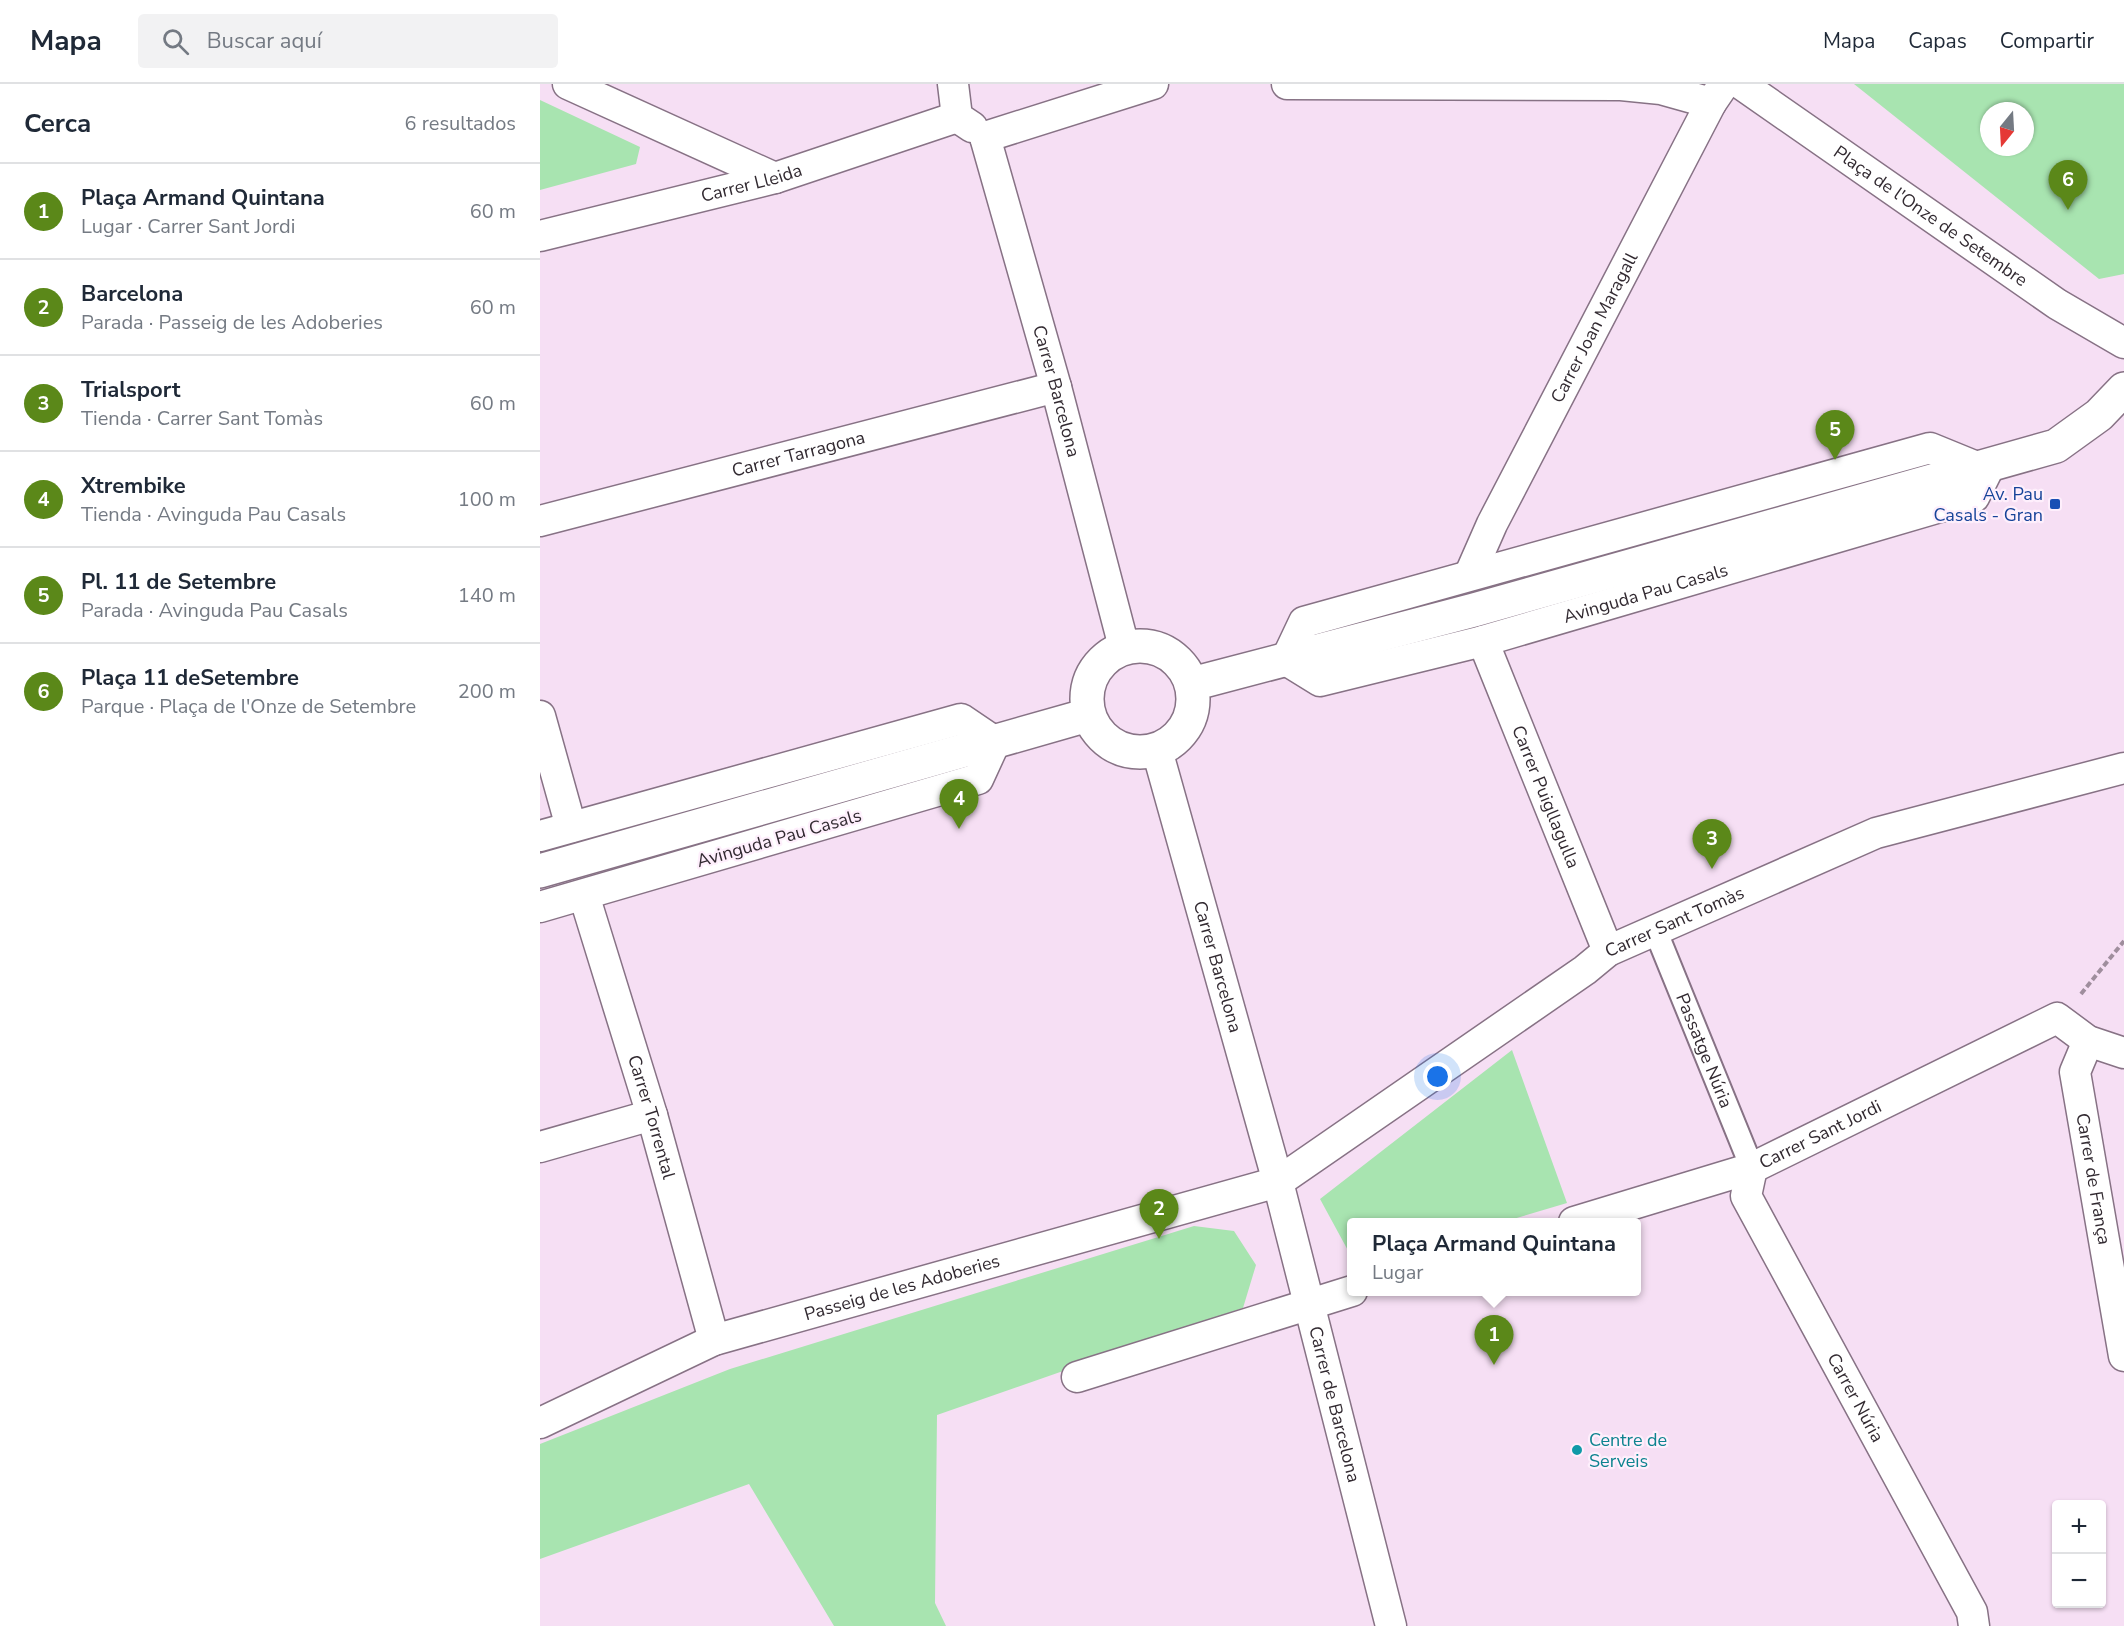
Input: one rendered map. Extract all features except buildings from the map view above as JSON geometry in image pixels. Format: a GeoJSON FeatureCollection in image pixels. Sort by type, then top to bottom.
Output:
{"type":"FeatureCollection","features":[{"type":"Feature","properties":{"kind":"street"},"geometry":{"type":"LineString","coordinates":[[568,84],[775,178]]}},
{"type":"Feature","properties":{"kind":"street"},"geometry":{"type":"LineString","coordinates":[[953,84],[957,117],[985,137],[1153,84]]}},
{"type":"Feature","properties":{"kind":"street"},"geometry":{"type":"LineString","coordinates":[[1059,112],[1072,84]]}},
{"type":"Feature","properties":{"kind":"street"},"geometry":{"type":"LineString","coordinates":[[1287,84],[1621,85],[1718,93]]}},
{"type":"Feature","properties":{"kind":"street","name":"Plaça de l'Onze de Setembre"},"geometry":{"type":"LineString","coordinates":[[1742,84],[2057,304],[2124,343]]}},
{"type":"Feature","properties":{"kind":"street","name":"Carrer Joan Maragall"},"geometry":{"type":"LineString","coordinates":[[1470,574],[1492,524],[1718,93]]}},
{"type":"Feature","properties":{"kind":"street","name":"Carrer Lleida"},"geometry":{"type":"LineString","coordinates":[[540,236],[775,178],[957,117]]}},
{"type":"Feature","properties":{"kind":"street","name":"Carrer Barcelona"},"geometry":{"type":"LineString","coordinates":[[985,137],[1056,387],[1124,647]]}},
{"type":"Feature","properties":{"kind":"street","name":"Carrer Tarragona"},"geometry":{"type":"LineString","coordinates":[[540,521],[1056,387]]}},
{"type":"Feature","properties":{"kind":"street","name":"Avinguda Pau Casals"},"geometry":{"type":"LineString","coordinates":[[1192,684],[1474,610],[2056,446],[2099,415],[2124,388]]}},
{"type":"Feature","properties":{"kind":"street"},"geometry":{"type":"LineString","coordinates":[[1286,660],[1304,622],[1470,574],[1930,448],[1985,466]]}},
{"type":"Feature","properties":{"kind":"street","name":"Avinguda Pau Casals"},"geometry":{"type":"LineString","coordinates":[[1286,660],[1320,681],[1483,641],[1974,497],[1985,466]]}},
{"type":"Feature","properties":{"kind":"street","name":"Carrer Puigllagulla"},"geometry":{"type":"LineString","coordinates":[[1483,641],[1608,951]]}},
{"type":"Feature","properties":{"kind":"street"},"geometry":{"type":"LineString","coordinates":[[1152,646],[1177,660],[1192,684],[1193,711],[1180,735],[1157,750],[1129,752],[1104,739],[1088,715],[1087,687],[1100,663],[1124,647],[1152,646]]}},
{"type":"Feature","properties":{"kind":"street","name":"Avinguda Pau Casals"},"geometry":{"type":"LineString","coordinates":[[540,871],[1088,715]]}},
{"type":"Feature","properties":{"kind":"street"},"geometry":{"type":"LineString","coordinates":[[540,716],[571,827]]}},
{"type":"Feature","properties":{"kind":"street"},"geometry":{"type":"LineString","coordinates":[[540,836],[961,719],[995,742]]}},
{"type":"Feature","properties":{"kind":"street","name":"Avinguda Pau Casals"},"geometry":{"type":"LineString","coordinates":[[540,907],[978,780],[995,742]]}},
{"type":"Feature","properties":{"kind":"street","name":"Carrer Barcelona"},"geometry":{"type":"LineString","coordinates":[[1157,750],[1278,1182]]}},
{"type":"Feature","properties":{"kind":"street","name":"Carrer Sant Tomàs"},"geometry":{"type":"LineString","coordinates":[[1278,1182],[1585,970],[1608,951],[1656,932],[1876,833],[2124,768]]}},
{"type":"Feature","properties":{"kind":"street","name":"Carrer Torrental"},"geometry":{"type":"LineString","coordinates":[[584,895],[652,1115],[714,1340]]}},
{"type":"Feature","properties":{"kind":"street","name":"Passatge Núria"},"geometry":{"type":"LineString","coordinates":[[1656,932],[1752,1168]]}},
{"type":"Feature","properties":{"kind":"street"},"geometry":{"type":"LineString","coordinates":[[2057,1018],[2088,1041],[2124,1053]]}},
{"type":"Feature","properties":{"kind":"street","name":"Carrer Sant Jordi"},"geometry":{"type":"LineString","coordinates":[[1587,1218],[1752,1168],[2057,1018]]}},
{"type":"Feature","properties":{"kind":"street","name":"Carrer de França"},"geometry":{"type":"LineString","coordinates":[[2088,1041],[2075,1072],[2124,1356]]}},
{"type":"Feature","properties":{"kind":"street"},"geometry":{"type":"LineString","coordinates":[[540,1147],[652,1115]]}},
{"type":"Feature","properties":{"kind":"street","name":"Carrer Núria"},"geometry":{"type":"LineString","coordinates":[[1752,1168],[1746,1196],[1972,1612],[1974,1626]]}},
{"type":"Feature","properties":{"kind":"street","name":"Carrer de Barcelona"},"geometry":{"type":"LineString","coordinates":[[1278,1182],[1391,1626]]}},
{"type":"Feature","properties":{"kind":"street","name":"Passeig de les Adoberies"},"geometry":{"type":"LineString","coordinates":[[540,1423],[714,1340],[1278,1182]]}},
{"type":"Feature","properties":{"kind":"street"},"geometry":{"type":"LineString","coordinates":[[1077,1377],[1347,1293]]}},
{"type":"Feature","properties":{"kind":"path"},"geometry":{"type":"LineString","coordinates":[[2057,1018],[2074,1003],[2124,942]]}},
{"type":"Feature","properties":{"kind":"green space"},"geometry":{"type":"Polygon","coordinates":[[[1854,84],[2124,84],[2124,274],[2099,279],[1854,84]]]}},
{"type":"Feature","properties":{"kind":"green space"},"geometry":{"type":"Polygon","coordinates":[[[540,100],[640,147],[636,164],[540,190],[540,100]]]}},
{"type":"Feature","properties":{"kind":"green space"},"geometry":{"type":"Polygon","coordinates":[[[1512,1050],[1567,1203],[1516,1218],[1347,1218],[1347,1249],[1320,1199],[1512,1050]]]}},
{"type":"Feature","properties":{"kind":"green space"},"geometry":{"type":"Polygon","coordinates":[[[1194,1226],[1234,1231],[1256,1265],[1243,1308],[937,1415],[935,1603],[946,1626],[834,1626],[749,1484],[540,1559],[540,1444],[730,1369],[1194,1226]]]}},
{"type":"Feature","properties":{"kind":"place","name":"Plaça 11 deSetembre"},"geometry":{"type":"Point","coordinates":[2068,210]}},
{"type":"Feature","properties":{"kind":"place","name":"Pl. 11 de Setembre"},"geometry":{"type":"Point","coordinates":[1835,460]}},
{"type":"Feature","properties":{"kind":"place","name":"Av. Pau Casals - Gran"},"geometry":{"type":"Point","coordinates":[2055,504]}},
{"type":"Feature","properties":{"kind":"place","name":"Xtrembike"},"geometry":{"type":"Point","coordinates":[959,829]}},
{"type":"Feature","properties":{"kind":"place","name":"Trialsport"},"geometry":{"type":"Point","coordinates":[1712,869]}},
{"type":"Feature","properties":{"kind":"place","name":"Barcelona"},"geometry":{"type":"Point","coordinates":[1159,1239]}},
{"type":"Feature","properties":{"kind":"place","name":"Plaça Armand Quintana"},"geometry":{"type":"Point","coordinates":[1494,1365]}},
{"type":"Feature","properties":{"kind":"place","name":"Centre de Serveis"},"geometry":{"type":"Point","coordinates":[1577,1450]}}]}
